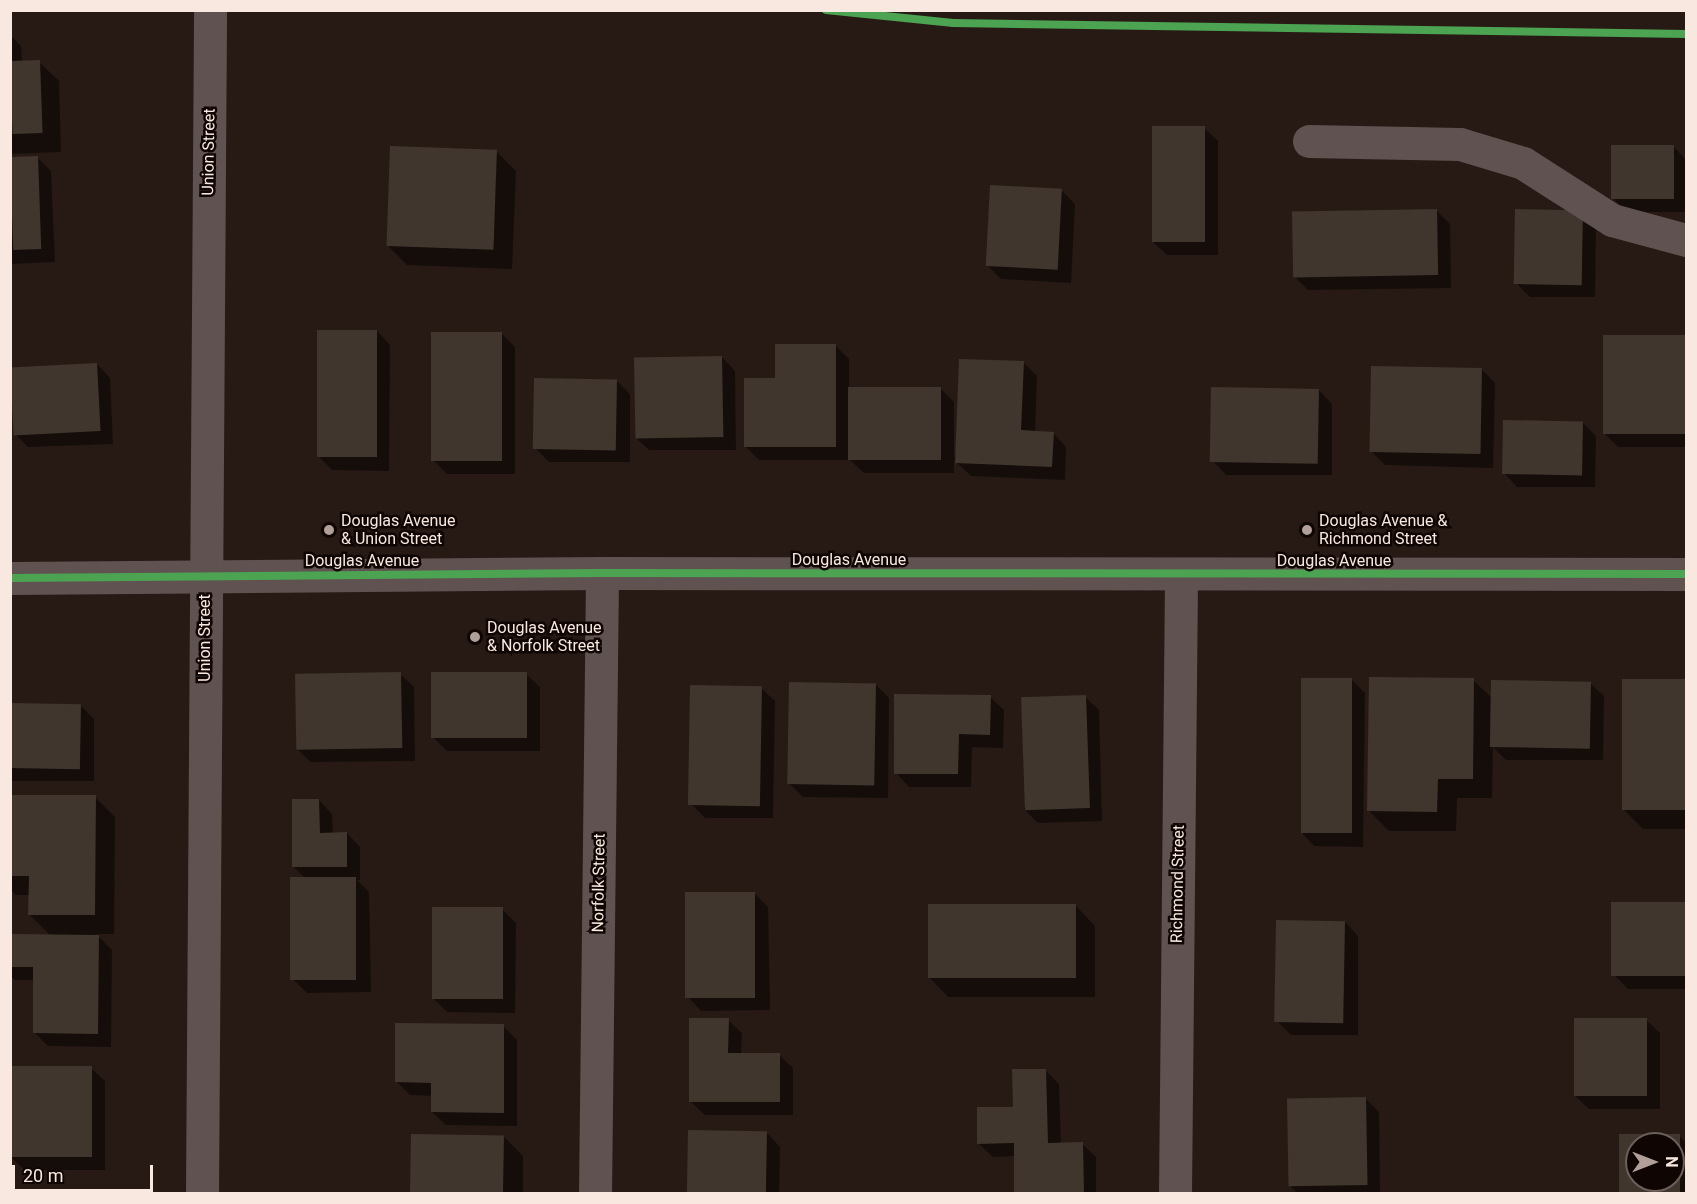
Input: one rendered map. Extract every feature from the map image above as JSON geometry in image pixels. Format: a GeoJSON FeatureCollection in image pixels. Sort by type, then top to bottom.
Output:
{"type":"FeatureCollection","features":[{"type":"Feature","properties":{"kind":"street","name":"Union Street"},"geometry":{"type":"LineString","coordinates":[[202,1194],[210,10]]}},
{"type":"Feature","properties":{"kind":"street"},"geometry":{"type":"LineString","coordinates":[[1309,141],[1460,144],[1523,163],[1612,219],[1686,240]]}},
{"type":"Feature","properties":{"kind":"street","name":"Douglas Avenue"},"geometry":{"type":"LineString","coordinates":[[10,578],[602,573],[1686,574]]}},
{"type":"Feature","properties":{"kind":"street","name":"Norfolk Street"},"geometry":{"type":"LineString","coordinates":[[595,1194],[602,573]]}},
{"type":"Feature","properties":{"kind":"street","name":"Richmond Street"},"geometry":{"type":"LineString","coordinates":[[1174,1194],[1181,575]]}},
{"type":"Feature","properties":{"kind":"building"},"geometry":{"type":"Polygon","coordinates":[[[40,60],[43,133],[13,134],[10,61],[40,60]]]}},
{"type":"Feature","properties":{"kind":"building"},"geometry":{"type":"Polygon","coordinates":[[[1152,126],[1205,126],[1205,242],[1152,242],[1152,126]]]}},
{"type":"Feature","properties":{"kind":"building"},"geometry":{"type":"Polygon","coordinates":[[[1611,145],[1674,145],[1674,199],[1611,199],[1611,145]]]}},
{"type":"Feature","properties":{"kind":"building"},"geometry":{"type":"Polygon","coordinates":[[[390,146],[497,150],[493,250],[387,246],[390,146]]]}},
{"type":"Feature","properties":{"kind":"building"},"geometry":{"type":"Polygon","coordinates":[[[38,156],[41,249],[13,250],[10,157],[38,156]]]}},
{"type":"Feature","properties":{"kind":"building"},"geometry":{"type":"Polygon","coordinates":[[[990,185],[1062,189],[1058,270],[986,266],[990,185]]]}},
{"type":"Feature","properties":{"kind":"building"},"geometry":{"type":"Polygon","coordinates":[[[1437,209],[1438,275],[1293,278],[1292,212],[1437,209]]]}},
{"type":"Feature","properties":{"kind":"building"},"geometry":{"type":"Polygon","coordinates":[[[1515,209],[1583,210],[1582,285],[1514,284],[1515,209]]]}},
{"type":"Feature","properties":{"kind":"building"},"geometry":{"type":"Polygon","coordinates":[[[317,330],[377,330],[377,457],[317,457],[317,330]]]}},
{"type":"Feature","properties":{"kind":"building"},"geometry":{"type":"Polygon","coordinates":[[[431,332],[502,332],[502,461],[431,461],[431,332]]]}},
{"type":"Feature","properties":{"kind":"building"},"geometry":{"type":"Polygon","coordinates":[[[1603,335],[1685,335],[1685,434],[1603,434],[1603,335]]]}},
{"type":"Feature","properties":{"kind":"building"},"geometry":{"type":"Polygon","coordinates":[[[775,344],[836,344],[836,447],[744,447],[744,378],[775,378],[775,344]]]}},
{"type":"Feature","properties":{"kind":"building"},"geometry":{"type":"Polygon","coordinates":[[[722,356],[723,437],[635,439],[634,358],[722,356]]]}},
{"type":"Feature","properties":{"kind":"building"},"geometry":{"type":"Polygon","coordinates":[[[959,359],[1024,361],[1021,430],[1054,432],[1052,467],[955,463],[959,359]]]}},
{"type":"Feature","properties":{"kind":"building"},"geometry":{"type":"Polygon","coordinates":[[[97,363],[101,431],[14,435],[10,368],[97,363]]]}},
{"type":"Feature","properties":{"kind":"building"},"geometry":{"type":"Polygon","coordinates":[[[1371,366],[1482,368],[1480,454],[1369,452],[1371,366]]]}},
{"type":"Feature","properties":{"kind":"building"},"geometry":{"type":"Polygon","coordinates":[[[534,378],[617,379],[616,450],[533,449],[534,378]]]}},
{"type":"Feature","properties":{"kind":"building"},"geometry":{"type":"Polygon","coordinates":[[[848,387],[941,387],[941,460],[848,460],[848,387]]]}},
{"type":"Feature","properties":{"kind":"building"},"geometry":{"type":"Polygon","coordinates":[[[1211,387],[1319,389],[1318,464],[1210,462],[1211,387]]]}},
{"type":"Feature","properties":{"kind":"building"},"geometry":{"type":"Polygon","coordinates":[[[1503,420],[1583,421],[1582,475],[1502,474],[1503,420]]]}},
{"type":"Feature","properties":{"kind":"building"},"geometry":{"type":"Polygon","coordinates":[[[401,672],[402,748],[296,750],[295,674],[401,672]]]}},
{"type":"Feature","properties":{"kind":"building"},"geometry":{"type":"Polygon","coordinates":[[[431,672],[527,672],[527,738],[431,738],[431,672]]]}},
{"type":"Feature","properties":{"kind":"building"},"geometry":{"type":"Polygon","coordinates":[[[1369,677],[1474,678],[1473,779],[1438,779],[1437,812],[1367,811],[1369,677]]]}},
{"type":"Feature","properties":{"kind":"building"},"geometry":{"type":"Polygon","coordinates":[[[1301,678],[1352,678],[1352,833],[1301,833],[1301,678]]]}},
{"type":"Feature","properties":{"kind":"building"},"geometry":{"type":"Polygon","coordinates":[[[1622,679],[1686,679],[1686,810],[1622,810],[1622,679]]]}},
{"type":"Feature","properties":{"kind":"building"},"geometry":{"type":"Polygon","coordinates":[[[1491,680],[1591,682],[1590,749],[1490,747],[1491,680]]]}},
{"type":"Feature","properties":{"kind":"building"},"geometry":{"type":"Polygon","coordinates":[[[789,682],[876,684],[874,786],[787,784],[789,682]]]}},
{"type":"Feature","properties":{"kind":"building"},"geometry":{"type":"Polygon","coordinates":[[[690,685],[762,686],[760,806],[688,805],[690,685]]]}},
{"type":"Feature","properties":{"kind":"building"},"geometry":{"type":"Polygon","coordinates":[[[894,694],[991,695],[990,735],[959,734],[958,774],[894,774],[894,694]]]}},
{"type":"Feature","properties":{"kind":"building"},"geometry":{"type":"Polygon","coordinates":[[[1086,695],[1090,808],[1025,810],[1021,697],[1086,695]]]}},
{"type":"Feature","properties":{"kind":"building"},"geometry":{"type":"Polygon","coordinates":[[[10,703],[81,704],[80,769],[10,768],[10,703]]]}},
{"type":"Feature","properties":{"kind":"building"},"geometry":{"type":"Polygon","coordinates":[[[10,795],[96,795],[95,915],[28,915],[29,876],[10,876],[10,795]]]}},
{"type":"Feature","properties":{"kind":"building"},"geometry":{"type":"Polygon","coordinates":[[[292,799],[319,799],[320,833],[347,832],[347,867],[292,867],[292,799]]]}},
{"type":"Feature","properties":{"kind":"building"},"geometry":{"type":"Polygon","coordinates":[[[290,877],[356,877],[356,980],[290,980],[290,877]]]}},
{"type":"Feature","properties":{"kind":"building"},"geometry":{"type":"Polygon","coordinates":[[[685,892],[755,892],[755,998],[685,998],[685,892]]]}},
{"type":"Feature","properties":{"kind":"building"},"geometry":{"type":"Polygon","coordinates":[[[1611,902],[1686,902],[1686,976],[1611,976],[1611,902]]]}},
{"type":"Feature","properties":{"kind":"building"},"geometry":{"type":"Polygon","coordinates":[[[928,904],[1076,904],[1076,978],[928,978],[928,904]]]}},
{"type":"Feature","properties":{"kind":"building"},"geometry":{"type":"Polygon","coordinates":[[[432,907],[503,907],[503,999],[432,999],[432,907]]]}},
{"type":"Feature","properties":{"kind":"building"},"geometry":{"type":"Polygon","coordinates":[[[1276,920],[1345,921],[1343,1023],[1274,1022],[1276,920]]]}},
{"type":"Feature","properties":{"kind":"building"},"geometry":{"type":"Polygon","coordinates":[[[10,934],[99,935],[98,1034],[33,1033],[33,967],[10,967],[10,934]]]}},
{"type":"Feature","properties":{"kind":"building"},"geometry":{"type":"Polygon","coordinates":[[[689,1018],[729,1018],[728,1053],[780,1053],[780,1102],[689,1102],[689,1018]]]}},
{"type":"Feature","properties":{"kind":"building"},"geometry":{"type":"Polygon","coordinates":[[[1574,1018],[1647,1018],[1647,1096],[1574,1096],[1574,1018]]]}},
{"type":"Feature","properties":{"kind":"building"},"geometry":{"type":"Polygon","coordinates":[[[395,1023],[504,1024],[504,1113],[431,1112],[431,1083],[395,1082],[395,1023]]]}},
{"type":"Feature","properties":{"kind":"building"},"geometry":{"type":"Polygon","coordinates":[[[10,1066],[92,1066],[92,1157],[10,1157],[10,1066]]]}},
{"type":"Feature","properties":{"kind":"building"},"geometry":{"type":"Polygon","coordinates":[[[1012,1069],[1046,1069],[1048,1143],[1083,1142],[1084,1194],[1014,1194],[1014,1143],[977,1144],[977,1107],[1013,1107],[1012,1069]]]}},
{"type":"Feature","properties":{"kind":"building"},"geometry":{"type":"Polygon","coordinates":[[[1366,1097],[1368,1185],[1289,1186],[1287,1098],[1366,1097]]]}},
{"type":"Feature","properties":{"kind":"building"},"geometry":{"type":"Polygon","coordinates":[[[688,1130],[767,1131],[766,1194],[687,1194],[688,1130]]]}},
{"type":"Feature","properties":{"kind":"building"},"geometry":{"type":"Polygon","coordinates":[[[411,1134],[504,1136],[503,1194],[410,1194],[411,1134]]]}},
{"type":"Feature","properties":{"kind":"building"},"geometry":{"type":"Polygon","coordinates":[[[1619,1134],[1625,1134],[1625,1192],[1680,1192],[1680,1194],[1619,1194],[1619,1134]]]}},
{"type":"Feature","properties":{"kind":"building"},"geometry":{"type":"Polygon","coordinates":[[[10,1190],[88,1190],[88,1194],[10,1194],[10,1190]]]}},
{"type":"Feature","properties":{"kind":"cycle path"},"geometry":{"type":"LineString","coordinates":[[826,10],[953,23],[1686,34]]}},
{"type":"Feature","properties":{"kind":"cycle path"},"geometry":{"type":"LineString","coordinates":[[10,578],[602,573],[1686,574]]}},
{"type":"Feature","properties":{"kind":"place","name":"Douglas Avenue & Union Street"},"geometry":{"type":"Point","coordinates":[329,530]}},
{"type":"Feature","properties":{"kind":"place","name":"Douglas Avenue & Richmond Street"},"geometry":{"type":"Point","coordinates":[1307,530]}},
{"type":"Feature","properties":{"kind":"place","name":"Douglas Avenue & Norfolk Street"},"geometry":{"type":"Point","coordinates":[475,637]}}]}
